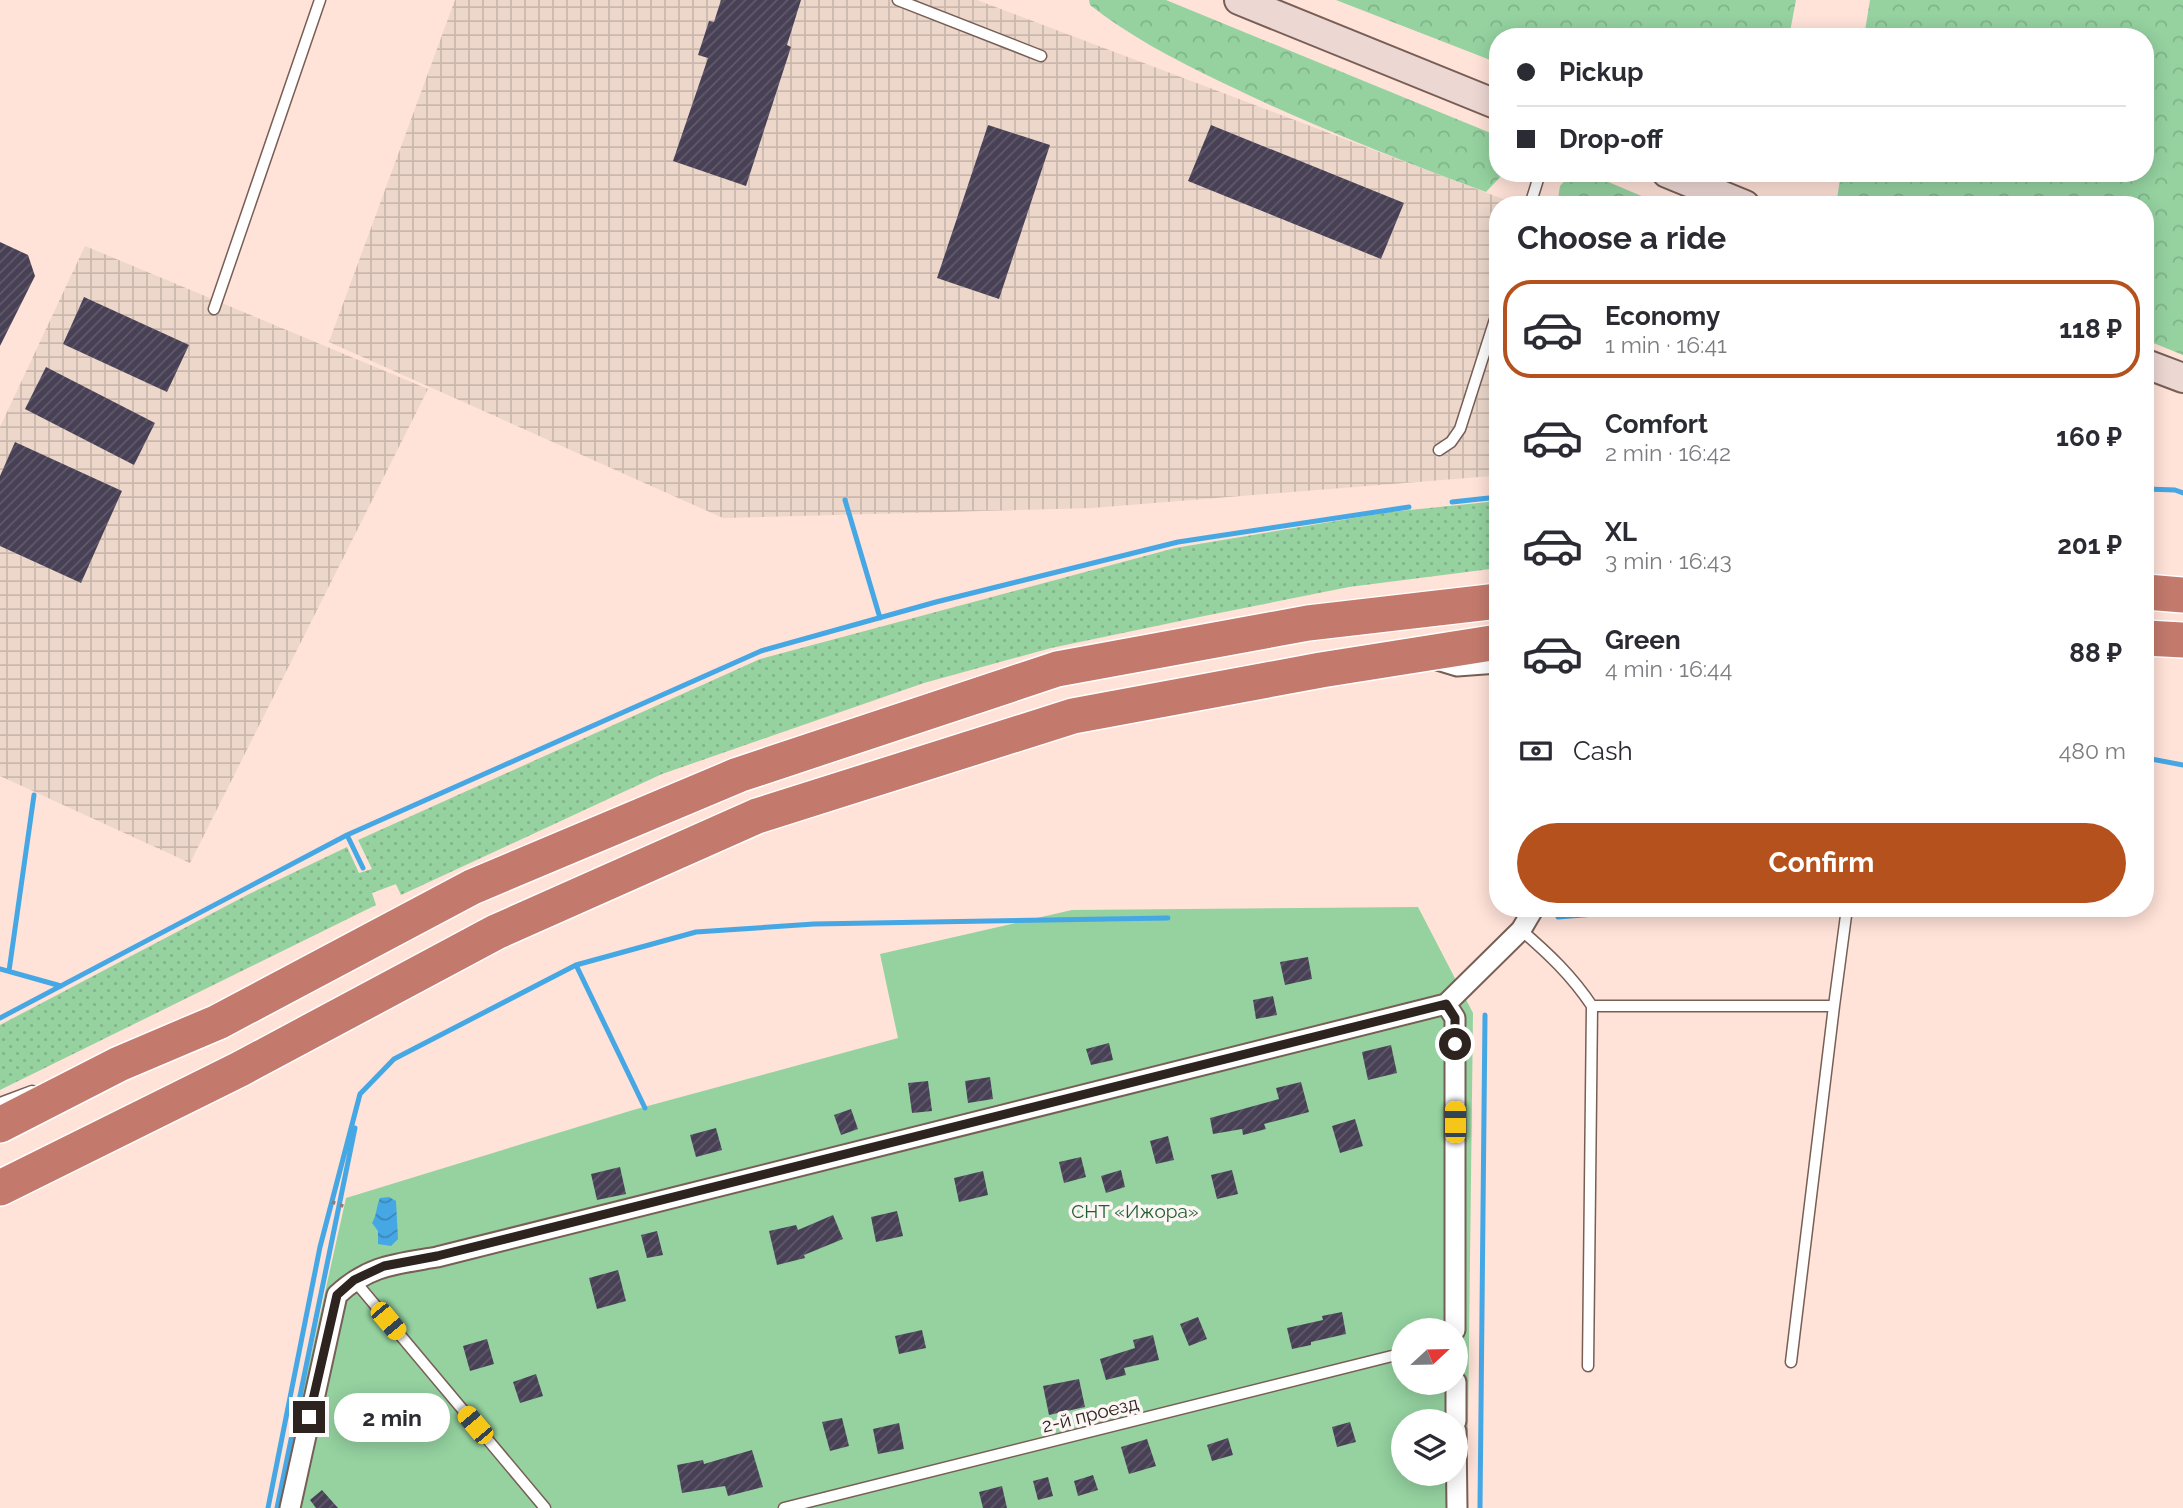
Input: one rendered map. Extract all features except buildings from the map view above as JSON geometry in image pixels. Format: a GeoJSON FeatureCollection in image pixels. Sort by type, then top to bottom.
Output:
{"type":"FeatureCollection","features":[{"type":"Feature","properties":{"kind":"highway"},"geometry":{"type":"LineString","coordinates":[[2154,592],[2183,594]]}},
{"type":"Feature","properties":{"kind":"highway"},"geometry":{"type":"LineString","coordinates":[[0,1125],[119,1064],[218,1022],[472,887],[738,775],[1057,668],[1308,623],[1489,602]]}},
{"type":"Feature","properties":{"kind":"highway"},"geometry":{"type":"LineString","coordinates":[[2154,638],[2183,640]]}},
{"type":"Feature","properties":{"kind":"highway"},"geometry":{"type":"LineString","coordinates":[[0,1188],[240,1069],[496,932],[757,816],[1073,716],[1489,643]]}},
{"type":"Feature","properties":{"kind":"street"},"geometry":{"type":"LineString","coordinates":[[1239,0],[1489,101]]}},
{"type":"Feature","properties":{"kind":"street"},"geometry":{"type":"LineString","coordinates":[[1689,182],[1723,196]]}},
{"type":"Feature","properties":{"kind":"street"},"geometry":{"type":"LineString","coordinates":[[2154,367],[2183,379]]}},
{"type":"Feature","properties":{"kind":"street"},"geometry":{"type":"LineString","coordinates":[[1416,654],[1457,666],[1489,664]]}},
{"type":"Feature","properties":{"kind":"street"},"geometry":{"type":"LineString","coordinates":[[290,1508],[337,1295],[354,1280],[384,1266],[437,1256],[1446,1004],[1521,930],[1529,917]]}},
{"type":"Feature","properties":{"kind":"street"},"geometry":{"type":"LineString","coordinates":[[1446,1004],[1455,1018],[1455,1318]]}},
{"type":"Feature","properties":{"kind":"street"},"geometry":{"type":"LineString","coordinates":[[1457,1486],[1457,1508]]}},
{"type":"Feature","properties":{"kind":"lane"},"geometry":{"type":"LineString","coordinates":[[214,309],[320,0]]}},
{"type":"Feature","properties":{"kind":"lane"},"geometry":{"type":"LineString","coordinates":[[898,0],[1041,56]]}},
{"type":"Feature","properties":{"kind":"lane"},"geometry":{"type":"LineString","coordinates":[[1439,450],[1451,442],[1460,429],[1489,338]]}},
{"type":"Feature","properties":{"kind":"lane"},"geometry":{"type":"LineString","coordinates":[[1791,1362],[1846,917]]}},
{"type":"Feature","properties":{"kind":"lane"},"geometry":{"type":"LineString","coordinates":[[1521,930],[1557,961],[1577,983],[1592,1006],[1588,1366]]}},
{"type":"Feature","properties":{"kind":"lane"},"geometry":{"type":"LineString","coordinates":[[1592,1006],[1834,1006]]}},
{"type":"Feature","properties":{"kind":"lane"},"geometry":{"type":"LineString","coordinates":[[54,1084],[119,1064]]}},
{"type":"Feature","properties":{"kind":"lane"},"geometry":{"type":"LineString","coordinates":[[0,1104],[41,1088]]}},
{"type":"Feature","properties":{"kind":"lane"},"geometry":{"type":"LineString","coordinates":[[354,1280],[545,1508]]}},
{"type":"Feature","properties":{"kind":"lane","name":"2-й проезд"},"geometry":{"type":"LineString","coordinates":[[784,1508],[1391,1356]]}},
{"type":"Feature","properties":{"kind":"path"},"geometry":{"type":"LineString","coordinates":[[332,1202],[346,1207]]}},
{"type":"Feature","properties":{"kind":"shaded area"},"geometry":{"type":"Polygon","coordinates":[[[455,0],[977,0],[1495,196],[1489,196],[1489,476],[1092,508],[723,518],[329,342],[455,0]]]}},
{"type":"Feature","properties":{"kind":"shaded area"},"geometry":{"type":"Polygon","coordinates":[[[85,246],[428,389],[190,863],[0,776],[0,427],[85,246]]]}},
{"type":"Feature","properties":{"kind":"green space"},"geometry":{"type":"Polygon","coordinates":[[[1089,0],[1166,0],[1489,132],[1489,182],[1495,182],[1486,192],[1418,167],[1284,111],[1202,73],[1136,37],[1090,5],[1089,0]]]}},
{"type":"Feature","properties":{"kind":"green space"},"geometry":{"type":"Polygon","coordinates":[[[1336,0],[1796,0],[1791,28],[1489,28],[1489,60],[1336,0]]]}},
{"type":"Feature","properties":{"kind":"green space"},"geometry":{"type":"Polygon","coordinates":[[[1870,0],[2183,0],[2183,355],[2154,343],[2154,196],[1837,196],[1840,182],[2154,182],[2154,28],[1865,28],[1870,0]]]}},
{"type":"Feature","properties":{"kind":"green space"},"geometry":{"type":"Polygon","coordinates":[[[1564,182],[1608,182],[1642,196],[1558,196],[1564,182]]]}},
{"type":"Feature","properties":{"kind":"green space"},"geometry":{"type":"Polygon","coordinates":[[[1489,502],[1489,569],[1349,587],[1051,648],[924,683],[662,774],[401,895],[396,884],[372,893],[376,905],[0,1090],[0,1025],[249,894],[347,847],[359,873],[372,869],[358,840],[760,659],[1175,548],[1390,512],[1489,502]]]}},
{"type":"Feature","properties":{"kind":"green space","name":"СНТ «Ижора»"},"geometry":{"type":"Polygon","coordinates":[[[1418,907],[1473,1013],[1468,1426],[1468,1409],[1391,1409],[1391,1486],[1467,1486],[1467,1508],[277,1508],[346,1198],[633,1110],[898,1038],[880,954],[1072,910],[1418,907]]]}},
{"type":"Feature","properties":{"kind":"water"},"geometry":{"type":"Polygon","coordinates":[[[389,1197],[396,1201],[398,1239],[391,1246],[378,1244],[378,1231],[372,1223],[380,1198],[389,1197]]]}},
{"type":"Feature","properties":{"kind":"waterway"},"geometry":{"type":"LineString","coordinates":[[2154,489],[2183,493]]}},
{"type":"Feature","properties":{"kind":"waterway"},"geometry":{"type":"LineString","coordinates":[[1452,502],[1489,498]]}},
{"type":"Feature","properties":{"kind":"waterway"},"geometry":{"type":"LineString","coordinates":[[845,500],[880,618]]}},
{"type":"Feature","properties":{"kind":"waterway"},"geometry":{"type":"LineString","coordinates":[[0,1018],[347,835],[761,651],[936,602],[1178,542],[1409,507]]}},
{"type":"Feature","properties":{"kind":"waterway"},"geometry":{"type":"LineString","coordinates":[[2154,760],[2183,765]]}},
{"type":"Feature","properties":{"kind":"waterway"},"geometry":{"type":"LineString","coordinates":[[9,971],[34,795]]}},
{"type":"Feature","properties":{"kind":"waterway"},"geometry":{"type":"LineString","coordinates":[[347,835],[363,868]]}},
{"type":"Feature","properties":{"kind":"waterway"},"geometry":{"type":"LineString","coordinates":[[645,1108],[576,965],[696,932],[814,924],[1168,918]]}},
{"type":"Feature","properties":{"kind":"waterway"},"geometry":{"type":"LineString","coordinates":[[268,1508],[320,1247],[360,1094],[394,1059],[576,965]]}},
{"type":"Feature","properties":{"kind":"waterway"},"geometry":{"type":"LineString","coordinates":[[0,969],[61,986]]}},
{"type":"Feature","properties":{"kind":"waterway"},"geometry":{"type":"LineString","coordinates":[[1480,1508],[1485,1015]]}},
{"type":"Feature","properties":{"kind":"waterway"},"geometry":{"type":"LineString","coordinates":[[277,1508],[355,1128]]}},
{"type":"Feature","properties":{"kind":"route"},"geometry":{"type":"LineString","coordinates":[[309,1417],[337,1295],[354,1280],[384,1266],[437,1256],[1446,1004],[1455,1018],[1455,1044]]}}]}
